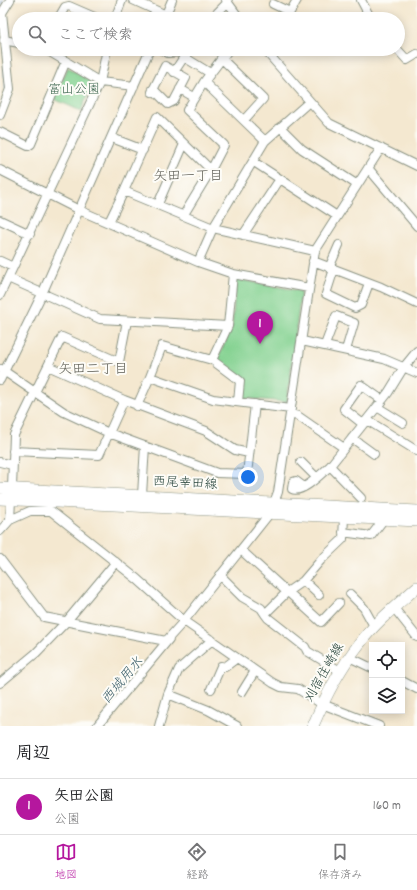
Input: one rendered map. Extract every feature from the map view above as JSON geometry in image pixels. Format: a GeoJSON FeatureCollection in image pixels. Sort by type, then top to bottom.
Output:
{"type":"FeatureCollection","features":[{"type":"Feature","properties":{"kind":"main road","name":"西尾幸田線"},"geometry":{"type":"LineString","coordinates":[[0,488],[8,496],[272,508],[417,511]]}},
{"type":"Feature","properties":{"kind":"main road","name":"西尾幸田線"},"geometry":{"type":"LineString","coordinates":[[8,496],[142,495],[344,517],[417,521]]}},
{"type":"Feature","properties":{"kind":"main road","name":"刈宿住崎線"},"geometry":{"type":"LineString","coordinates":[[313,726],[322,704],[349,657],[374,626],[416,591]]}},
{"type":"Feature","properties":{"kind":"street"},"geometry":{"type":"LineString","coordinates":[[0,115],[10,89],[2,12],[10,0]]}},
{"type":"Feature","properties":{"kind":"street"},"geometry":{"type":"LineString","coordinates":[[118,12],[122,0]]}},
{"type":"Feature","properties":{"kind":"street"},"geometry":{"type":"LineString","coordinates":[[133,0],[156,12]]}},
{"type":"Feature","properties":{"kind":"street"},"geometry":{"type":"LineString","coordinates":[[167,12],[172,0]]}},
{"type":"Feature","properties":{"kind":"street"},"geometry":{"type":"LineString","coordinates":[[290,12],[297,0]]}},
{"type":"Feature","properties":{"kind":"street"},"geometry":{"type":"LineString","coordinates":[[361,0],[367,12]]}},
{"type":"Feature","properties":{"kind":"street"},"geometry":{"type":"LineString","coordinates":[[217,12],[227,1],[235,12]]}},
{"type":"Feature","properties":{"kind":"street"},"geometry":{"type":"LineString","coordinates":[[273,4],[283,12]]}},
{"type":"Feature","properties":{"kind":"street"},"geometry":{"type":"LineString","coordinates":[[63,12],[66,7],[69,6],[83,12]]}},
{"type":"Feature","properties":{"kind":"street"},"geometry":{"type":"LineString","coordinates":[[4,40],[12,42]]}},
{"type":"Feature","properties":{"kind":"street"},"geometry":{"type":"LineString","coordinates":[[403,56],[407,60],[417,54]]}},
{"type":"Feature","properties":{"kind":"street"},"geometry":{"type":"LineString","coordinates":[[57,56],[100,82],[134,86]]}},
{"type":"Feature","properties":{"kind":"street"},"geometry":{"type":"LineString","coordinates":[[0,295],[30,234],[100,82],[106,56]]}},
{"type":"Feature","properties":{"kind":"street"},"geometry":{"type":"LineString","coordinates":[[0,380],[2,370],[42,294],[147,56]]}},
{"type":"Feature","properties":{"kind":"street"},"geometry":{"type":"LineString","coordinates":[[270,56],[328,123],[417,166]]}},
{"type":"Feature","properties":{"kind":"street"},"geometry":{"type":"LineString","coordinates":[[174,72],[184,57],[210,73]]}},
{"type":"Feature","properties":{"kind":"street"},"geometry":{"type":"LineString","coordinates":[[183,216],[224,145],[187,110],[194,97],[221,58],[263,99],[244,120]]}},
{"type":"Feature","properties":{"kind":"street"},"geometry":{"type":"LineString","coordinates":[[0,132],[28,146],[31,144],[66,61]]}},
{"type":"Feature","properties":{"kind":"street"},"geometry":{"type":"LineString","coordinates":[[165,66],[174,72],[186,78],[174,101],[168,104],[153,91],[165,66]]}},
{"type":"Feature","properties":{"kind":"street"},"geometry":{"type":"LineString","coordinates":[[204,82],[265,141]]}},
{"type":"Feature","properties":{"kind":"street"},"geometry":{"type":"LineString","coordinates":[[180,88],[194,97]]}},
{"type":"Feature","properties":{"kind":"street"},"geometry":{"type":"LineString","coordinates":[[198,262],[213,228],[254,162],[265,141],[309,102]]}},
{"type":"Feature","properties":{"kind":"street"},"geometry":{"type":"LineString","coordinates":[[109,222],[157,117],[210,170]]}},
{"type":"Feature","properties":{"kind":"street"},"geometry":{"type":"LineString","coordinates":[[280,127],[302,149],[356,184]]}},
{"type":"Feature","properties":{"kind":"street"},"geometry":{"type":"LineString","coordinates":[[112,138],[143,150]]}},
{"type":"Feature","properties":{"kind":"street"},"geometry":{"type":"LineString","coordinates":[[158,204],[184,144]]}},
{"type":"Feature","properties":{"kind":"street"},"geometry":{"type":"LineString","coordinates":[[0,559],[44,617],[166,641],[241,550],[272,508],[278,492],[315,251],[356,184],[381,148]]}},
{"type":"Feature","properties":{"kind":"street"},"geometry":{"type":"LineString","coordinates":[[254,162],[337,216]]}},
{"type":"Feature","properties":{"kind":"street"},"geometry":{"type":"LineString","coordinates":[[368,168],[417,226]]}},
{"type":"Feature","properties":{"kind":"street"},"geometry":{"type":"LineString","coordinates":[[0,170],[79,210],[198,262],[233,274],[309,288]]}},
{"type":"Feature","properties":{"kind":"street"},"geometry":{"type":"LineString","coordinates":[[243,236],[280,178]]}},
{"type":"Feature","properties":{"kind":"street"},"geometry":{"type":"LineString","coordinates":[[124,191],[213,228],[243,236],[315,251]]}},
{"type":"Feature","properties":{"kind":"street"},"geometry":{"type":"LineString","coordinates":[[0,220],[30,234]]}},
{"type":"Feature","properties":{"kind":"street"},"geometry":{"type":"LineString","coordinates":[[339,245],[326,294],[355,308],[361,305],[370,283]]}},
{"type":"Feature","properties":{"kind":"street"},"geometry":{"type":"LineString","coordinates":[[0,261],[13,267]]}},
{"type":"Feature","properties":{"kind":"street"},"geometry":{"type":"LineString","coordinates":[[313,261],[370,283],[417,304]]}},
{"type":"Feature","properties":{"kind":"street"},"geometry":{"type":"LineString","coordinates":[[212,360],[228,326],[233,274]]}},
{"type":"Feature","properties":{"kind":"street"},"geometry":{"type":"LineString","coordinates":[[8,278],[100,319],[228,326]]}},
{"type":"Feature","properties":{"kind":"street"},"geometry":{"type":"LineString","coordinates":[[325,345],[336,316],[354,323],[346,350]]}},
{"type":"Feature","properties":{"kind":"street"},"geometry":{"type":"LineString","coordinates":[[10,520],[8,496],[14,450],[14,435],[62,337],[119,362],[127,320]]}},
{"type":"Feature","properties":{"kind":"street"},"geometry":{"type":"LineString","coordinates":[[302,341],[384,359],[417,373]]}},
{"type":"Feature","properties":{"kind":"street"},"geometry":{"type":"LineString","coordinates":[[137,406],[162,346],[212,360],[240,382],[238,402]]}},
{"type":"Feature","properties":{"kind":"street"},"geometry":{"type":"LineString","coordinates":[[304,487],[330,466],[377,407],[404,367],[417,351]]}},
{"type":"Feature","properties":{"kind":"street"},"geometry":{"type":"LineString","coordinates":[[48,366],[137,406],[206,431],[235,450],[248,453]]}},
{"type":"Feature","properties":{"kind":"street"},"geometry":{"type":"LineString","coordinates":[[2,370],[64,412],[109,433],[217,473],[247,474],[248,453],[255,404]]}},
{"type":"Feature","properties":{"kind":"street"},"geometry":{"type":"LineString","coordinates":[[150,377],[213,399],[255,404],[290,411],[344,448]]}},
{"type":"Feature","properties":{"kind":"street"},"geometry":{"type":"LineString","coordinates":[[382,400],[361,385],[344,409],[417,451]]}},
{"type":"Feature","properties":{"kind":"street"},"geometry":{"type":"LineString","coordinates":[[14,450],[99,455],[124,400]]}},
{"type":"Feature","properties":{"kind":"street"},"geometry":{"type":"LineString","coordinates":[[377,407],[403,423]]}},
{"type":"Feature","properties":{"kind":"street"},"geometry":{"type":"LineString","coordinates":[[352,438],[374,454]]}},
{"type":"Feature","properties":{"kind":"street"},"geometry":{"type":"LineString","coordinates":[[142,495],[145,446]]}},
{"type":"Feature","properties":{"kind":"street"},"geometry":{"type":"LineString","coordinates":[[0,462],[12,466]]}},
{"type":"Feature","properties":{"kind":"street"},"geometry":{"type":"LineString","coordinates":[[301,462],[316,477]]}},
{"type":"Feature","properties":{"kind":"street"},"geometry":{"type":"LineString","coordinates":[[330,466],[361,498]]}},
{"type":"Feature","properties":{"kind":"street"},"geometry":{"type":"LineString","coordinates":[[0,531],[10,520],[30,511],[51,511],[116,562],[184,621],[273,683],[281,687],[298,689],[322,704],[379,726]]}},
{"type":"Feature","properties":{"kind":"street"},"geometry":{"type":"LineString","coordinates":[[266,614],[287,591],[304,581],[321,560],[343,539],[344,517]]}},
{"type":"Feature","properties":{"kind":"street"},"geometry":{"type":"LineString","coordinates":[[343,532],[371,536],[384,519]]}},
{"type":"Feature","properties":{"kind":"street"},"geometry":{"type":"LineString","coordinates":[[241,550],[321,622],[339,603]]}},
{"type":"Feature","properties":{"kind":"street"},"geometry":{"type":"LineString","coordinates":[[1,681],[36,653],[66,622],[116,562]]}},
{"type":"Feature","properties":{"kind":"street"},"geometry":{"type":"LineString","coordinates":[[220,575],[242,597],[261,608],[268,618],[305,647],[307,651],[340,671]]}},
{"type":"Feature","properties":{"kind":"street"},"geometry":{"type":"LineString","coordinates":[[304,581],[319,596]]}},
{"type":"Feature","properties":{"kind":"street"},"geometry":{"type":"LineString","coordinates":[[350,594],[364,608],[374,626]]}},
{"type":"Feature","properties":{"kind":"street"},"geometry":{"type":"LineString","coordinates":[[394,608],[417,637]]}},
{"type":"Feature","properties":{"kind":"street"},"geometry":{"type":"LineString","coordinates":[[97,726],[172,634]]}},
{"type":"Feature","properties":{"kind":"street"},"geometry":{"type":"LineString","coordinates":[[159,726],[168,694],[180,670],[212,640]]}},
{"type":"Feature","properties":{"kind":"street"},"geometry":{"type":"LineString","coordinates":[[349,657],[369,667]]}},
{"type":"Feature","properties":{"kind":"street"},"geometry":{"type":"LineString","coordinates":[[211,689],[221,666],[225,667],[237,658]]}},
{"type":"Feature","properties":{"kind":"street"},"geometry":{"type":"LineString","coordinates":[[242,692],[255,671]]}},
{"type":"Feature","properties":{"kind":"street"},"geometry":{"type":"LineString","coordinates":[[405,683],[417,689]]}},
{"type":"Feature","properties":{"kind":"street"},"geometry":{"type":"LineString","coordinates":[[168,694],[208,710],[237,726]]}},
{"type":"Feature","properties":{"kind":"green space","name":"富山公園"},"geometry":{"type":"Polygon","coordinates":[[[68,67],[93,83],[81,111],[54,99],[68,67]]]}},
{"type":"Feature","properties":{"kind":"green space"},"geometry":{"type":"Polygon","coordinates":[[[236,279],[301,291],[287,402],[241,398],[244,380],[217,360],[232,327],[236,279]]]}},
{"type":"Feature","properties":{"kind":"waterway"},"geometry":{"type":"LineString","coordinates":[[0,7],[3,0]]}},
{"type":"Feature","properties":{"kind":"waterway"},"geometry":{"type":"LineString","coordinates":[[4,67],[6,89]]}},
{"type":"Feature","properties":{"kind":"place","name":"矢田公園"},"geometry":{"type":"Point","coordinates":[260,344]}},
{"type":"Feature","properties":{"kind":"district","name":"矢田一丁目"},"geometry":{"type":"Point","coordinates":[188,177]}},
{"type":"Feature","properties":{"kind":"district","name":"矢田二丁目"},"geometry":{"type":"Point","coordinates":[93,370]}},
{"type":"Feature","properties":{"kind":"water label","name":"西城用水"},"geometry":{"type":"Point","coordinates":[123,681]}}]}
